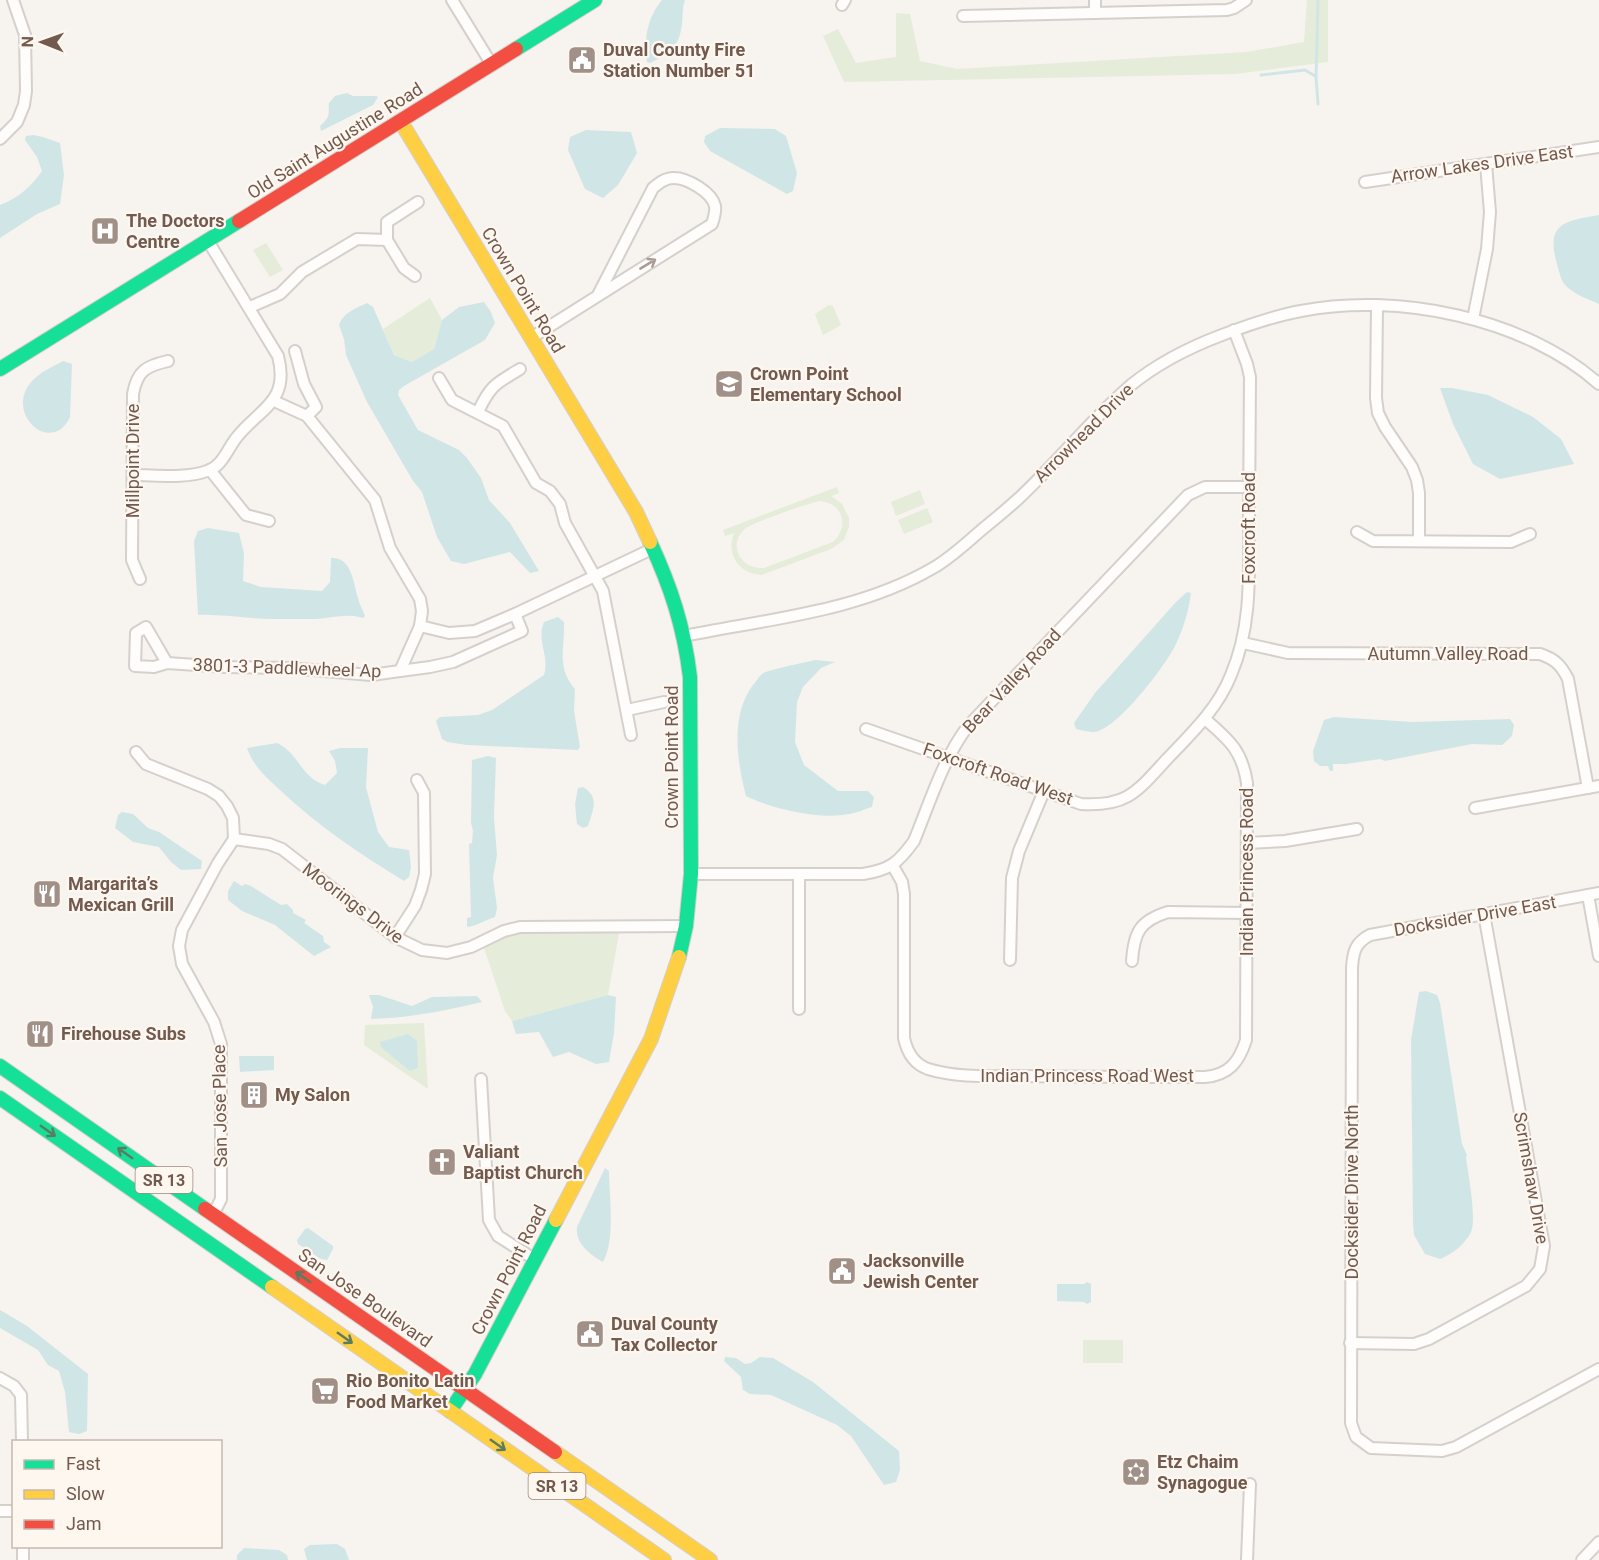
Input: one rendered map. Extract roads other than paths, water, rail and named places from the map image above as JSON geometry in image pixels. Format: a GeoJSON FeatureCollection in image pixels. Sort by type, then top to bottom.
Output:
{"type":"FeatureCollection","features":[{"type":"Feature","properties":{"kind":"main road","name":"Old Saint Augustine Road"},"geometry":{"type":"LineString","coordinates":[[0,369],[595,0]]}},
{"type":"Feature","properties":{"kind":"main road","name":"Crown Point Road"},"geometry":{"type":"LineString","coordinates":[[401,122],[636,512],[654,548],[669,583],[684,636],[689,668],[691,709],[691,874],[686,926],[676,970],[651,1039],[485,1355],[450,1411]]}},
{"type":"Feature","properties":{"kind":"main road","name":"San Jose Boulevard"},"geometry":{"type":"LineString","coordinates":[[0,1066],[710,1560]]}},
{"type":"Feature","properties":{"kind":"main road","name":"SR 13"},"geometry":{"type":"LineString","coordinates":[[0,1098],[664,1560]]}},
{"type":"Feature","properties":{"kind":"main road"},"geometry":{"type":"LineString","coordinates":[[177,1221],[205,1220],[213,1215]]}},
{"type":"Feature","properties":{"kind":"main road"},"geometry":{"type":"LineString","coordinates":[[202,1239],[216,1235],[241,1235]]}},
{"type":"Feature","properties":{"kind":"main road"},"geometry":{"type":"LineString","coordinates":[[297,1305],[322,1303],[331,1297]]}},
{"type":"Feature","properties":{"kind":"main road"},"geometry":{"type":"LineString","coordinates":[[595,1512],[619,1513],[636,1509]]}},
{"type":"Feature","properties":{"kind":"main road"},"geometry":{"type":"LineString","coordinates":[[621,1530],[636,1525],[660,1526]]}},
{"type":"Feature","properties":{"kind":"street"},"geometry":{"type":"LineString","coordinates":[[0,139],[17,122],[24,105],[26,91],[26,35],[13,0]]}},
{"type":"Feature","properties":{"kind":"street"},"geometry":{"type":"LineString","coordinates":[[452,0],[492,65]]}},
{"type":"Feature","properties":{"kind":"street"},"geometry":{"type":"LineString","coordinates":[[1095,0],[1095,13]]}},
{"type":"Feature","properties":{"kind":"street"},"geometry":{"type":"LineString","coordinates":[[963,16],[1227,10],[1241,5],[1246,0]]}},
{"type":"Feature","properties":{"kind":"street","name":"Arrow Lakes Drive East"},"geometry":{"type":"LineString","coordinates":[[1365,182],[1599,147]]}},
{"type":"Feature","properties":{"kind":"street"},"geometry":{"type":"LineString","coordinates":[[1473,319],[1487,249],[1490,212],[1486,164]]}},
{"type":"Feature","properties":{"kind":"street"},"geometry":{"type":"LineString","coordinates":[[531,338],[712,224],[715,205],[709,195],[690,183],[675,178],[663,180],[653,188],[598,295]]}},
{"type":"Feature","properties":{"kind":"street"},"geometry":{"type":"LineString","coordinates":[[415,276],[404,268],[387,240],[387,222],[418,202]]}},
{"type":"Feature","properties":{"kind":"street"},"geometry":{"type":"LineString","coordinates":[[250,307],[280,294],[302,272],[357,239],[387,240]]}},
{"type":"Feature","properties":{"kind":"street"},"geometry":{"type":"LineString","coordinates":[[133,475],[183,475],[210,470],[224,458],[235,439],[245,428],[273,401],[279,387],[281,368],[278,356],[208,241]]}},
{"type":"Feature","properties":{"kind":"street","name":"Arrowhead Drive"},"geometry":{"type":"LineString","coordinates":[[684,636],[815,611],[862,599],[935,567],[1019,498],[1092,421],[1134,383],[1189,350],[1262,320],[1303,310],[1338,306],[1430,310],[1473,319],[1516,333],[1553,350],[1585,371],[1599,384]]}},
{"type":"Feature","properties":{"kind":"street"},"geometry":{"type":"LineString","coordinates":[[1377,306],[1376,398],[1378,413],[1412,467],[1417,480],[1419,541]]}},
{"type":"Feature","properties":{"kind":"street","name":"Foxcroft Road"},"geometry":{"type":"LineString","coordinates":[[1205,719],[1231,677],[1243,643],[1248,603],[1250,377],[1234,330]]}},
{"type":"Feature","properties":{"kind":"street"},"geometry":{"type":"LineString","coordinates":[[295,351],[304,384],[316,407],[307,416]]}},
{"type":"Feature","properties":{"kind":"street","name":"Millpoint Drive"},"geometry":{"type":"LineString","coordinates":[[140,579],[132,561],[133,394],[141,373],[151,365],[168,362]]}},
{"type":"Feature","properties":{"kind":"street"},"geometry":{"type":"LineString","coordinates":[[478,412],[494,384],[520,369]]}},
{"type":"Feature","properties":{"kind":"street"},"geometry":{"type":"LineString","coordinates":[[439,378],[452,400],[503,426],[536,483],[550,491],[560,504],[565,523],[603,591],[632,735]]}},
{"type":"Feature","properties":{"kind":"street","name":"3801-3 Paddlewheel Ap"},"geometry":{"type":"LineString","coordinates":[[167,663],[289,668],[371,675],[400,671],[420,626],[422,611],[420,599],[390,548],[375,500],[307,416],[273,401]]}},
{"type":"Feature","properties":{"kind":"street"},"geometry":{"type":"LineString","coordinates":[[210,470],[246,515],[269,521]]}},
{"type":"Feature","properties":{"kind":"street","name":"Bear Valley Road"},"geometry":{"type":"LineString","coordinates":[[893,866],[906,853],[914,840],[949,757],[968,726],[1188,495],[1205,487],[1249,487]]}},
{"type":"Feature","properties":{"kind":"street"},"geometry":{"type":"LineString","coordinates":[[1357,532],[1373,541],[1511,542],[1530,534]]}},
{"type":"Feature","properties":{"kind":"street"},"geometry":{"type":"LineString","coordinates":[[420,626],[449,633],[475,631],[596,577],[654,548]]}},
{"type":"Feature","properties":{"kind":"street"},"geometry":{"type":"LineString","coordinates":[[400,671],[430,668],[453,662],[522,631],[515,614]]}},
{"type":"Feature","properties":{"kind":"street","name":"Autumn Valley Road"},"geometry":{"type":"LineString","coordinates":[[1243,643],[1288,653],[1540,654],[1552,658],[1562,666],[1569,679],[1587,788]]}},
{"type":"Feature","properties":{"kind":"street"},"geometry":{"type":"LineString","coordinates":[[627,710],[664,702]]}},
{"type":"Feature","properties":{"kind":"street","name":"Foxcroft Road West"},"geometry":{"type":"LineString","coordinates":[[866,729],[1081,804],[1099,805],[1125,799],[1135,792],[1205,719]]}},
{"type":"Feature","properties":{"kind":"street","name":"Indian Princess Road"},"geometry":{"type":"LineString","coordinates":[[1205,719],[1231,741],[1245,767],[1247,783],[1246,1040]]}},
{"type":"Feature","properties":{"kind":"street"},"geometry":{"type":"LineString","coordinates":[[136,752],[146,764],[208,789],[219,796],[233,818],[234,839]]}},
{"type":"Feature","properties":{"kind":"street"},"geometry":{"type":"LineString","coordinates":[[395,937],[415,906],[422,890],[425,874],[424,793],[417,780]]}},
{"type":"Feature","properties":{"kind":"street"},"geometry":{"type":"LineString","coordinates":[[1475,807],[1599,786]]}},
{"type":"Feature","properties":{"kind":"street"},"geometry":{"type":"LineString","coordinates":[[1010,960],[1010,894],[1013,870],[1044,791]]}},
{"type":"Feature","properties":{"kind":"street"},"geometry":{"type":"LineString","coordinates":[[1247,843],[1285,841],[1357,829]]}},
{"type":"Feature","properties":{"kind":"street","name":"Moorings Drive"},"geometry":{"type":"LineString","coordinates":[[234,839],[269,844],[282,849],[395,937],[422,950],[447,953],[471,947],[504,931],[527,926],[686,926]]}},
{"type":"Feature","properties":{"kind":"street","name":"San Jose Place"},"geometry":{"type":"LineString","coordinates":[[213,1215],[221,1199],[221,1044],[214,1022],[182,964],[179,946],[182,930],[218,863],[234,839]]}},
{"type":"Feature","properties":{"kind":"street"},"geometry":{"type":"LineString","coordinates":[[691,874],[863,874],[878,872],[893,866]]}},
{"type":"Feature","properties":{"kind":"street","name":"Indian Princess Road West"},"geometry":{"type":"LineString","coordinates":[[893,866],[902,882],[904,894],[904,1038],[906,1049],[912,1058],[926,1068],[966,1075],[1205,1077],[1225,1072],[1235,1064],[1246,1040]]}},
{"type":"Feature","properties":{"kind":"street"},"geometry":{"type":"LineString","coordinates":[[799,875],[799,1009]]}},
{"type":"Feature","properties":{"kind":"street"},"geometry":{"type":"LineString","coordinates":[[1594,894],[1599,956]]}},
{"type":"Feature","properties":{"kind":"street","name":"Docksider Drive East"},"geometry":{"type":"LineString","coordinates":[[1355,947],[1370,935],[1594,894]]}},
{"type":"Feature","properties":{"kind":"street"},"geometry":{"type":"LineString","coordinates":[[1132,961],[1137,933],[1146,922],[1156,916],[1168,912],[1247,913]]}},
{"type":"Feature","properties":{"kind":"street","name":"Scrimshaw Drive"},"geometry":{"type":"LineString","coordinates":[[1350,1343],[1422,1342],[1526,1286],[1540,1269],[1544,1246],[1484,914]]}},
{"type":"Feature","properties":{"kind":"street","name":"Docksider Drive North"},"geometry":{"type":"LineString","coordinates":[[1355,947],[1352,968],[1350,1343],[1351,1423],[1356,1437],[1363,1444],[1377,1449],[1442,1451],[1456,1447],[1599,1369]]}},
{"type":"Feature","properties":{"kind":"street"},"geometry":{"type":"LineString","coordinates":[[481,1078],[489,1220],[498,1236],[534,1259]]}},
{"type":"Feature","properties":{"kind":"street"},"geometry":{"type":"LineString","coordinates":[[0,1378],[14,1386],[21,1395],[22,1440]]}},
{"type":"Feature","properties":{"kind":"street"},"geometry":{"type":"LineString","coordinates":[[1247,1560],[1250,1484]]}},
{"type":"Feature","properties":{"kind":"street"},"geometry":{"type":"LineString","coordinates":[[1582,1560],[1599,1542]]}},
{"type":"Feature","properties":{"kind":"waterway"},"geometry":{"type":"LineString","coordinates":[[1318,0],[1316,77],[1318,104]]}},
{"type":"Feature","properties":{"kind":"waterway"},"geometry":{"type":"LineString","coordinates":[[1261,75],[1305,70],[1315,76]]}},
{"type":"Feature","properties":{"kind":"place","name":"Duval County Fire Station Number 51"},"geometry":{"type":"Point","coordinates":[582,60]}},
{"type":"Feature","properties":{"kind":"place","name":"The Doctors Centre"},"geometry":{"type":"Point","coordinates":[105,231]}},
{"type":"Feature","properties":{"kind":"place","name":"Crown Point Elementary School"},"geometry":{"type":"Point","coordinates":[729,384]}},
{"type":"Feature","properties":{"kind":"place","name":"Margarita’s Mexican Grill"},"geometry":{"type":"Point","coordinates":[47,894]}},
{"type":"Feature","properties":{"kind":"place","name":"Firehouse Subs"},"geometry":{"type":"Point","coordinates":[40,1034]}},
{"type":"Feature","properties":{"kind":"place","name":"My Salon"},"geometry":{"type":"Point","coordinates":[254,1095]}},
{"type":"Feature","properties":{"kind":"place","name":"Valiant Baptist Church"},"geometry":{"type":"Point","coordinates":[442,1162]}},
{"type":"Feature","properties":{"kind":"place","name":"Jacksonville Jewish Center"},"geometry":{"type":"Point","coordinates":[842,1271]}},
{"type":"Feature","properties":{"kind":"place","name":"Duval County Tax Collector"},"geometry":{"type":"Point","coordinates":[590,1334]}},
{"type":"Feature","properties":{"kind":"place","name":"Rio Bonito Latin Food Market"},"geometry":{"type":"Point","coordinates":[325,1391]}},
{"type":"Feature","properties":{"kind":"place","name":"Etz Chaim Synagogue"},"geometry":{"type":"Point","coordinates":[1136,1472]}}]}
